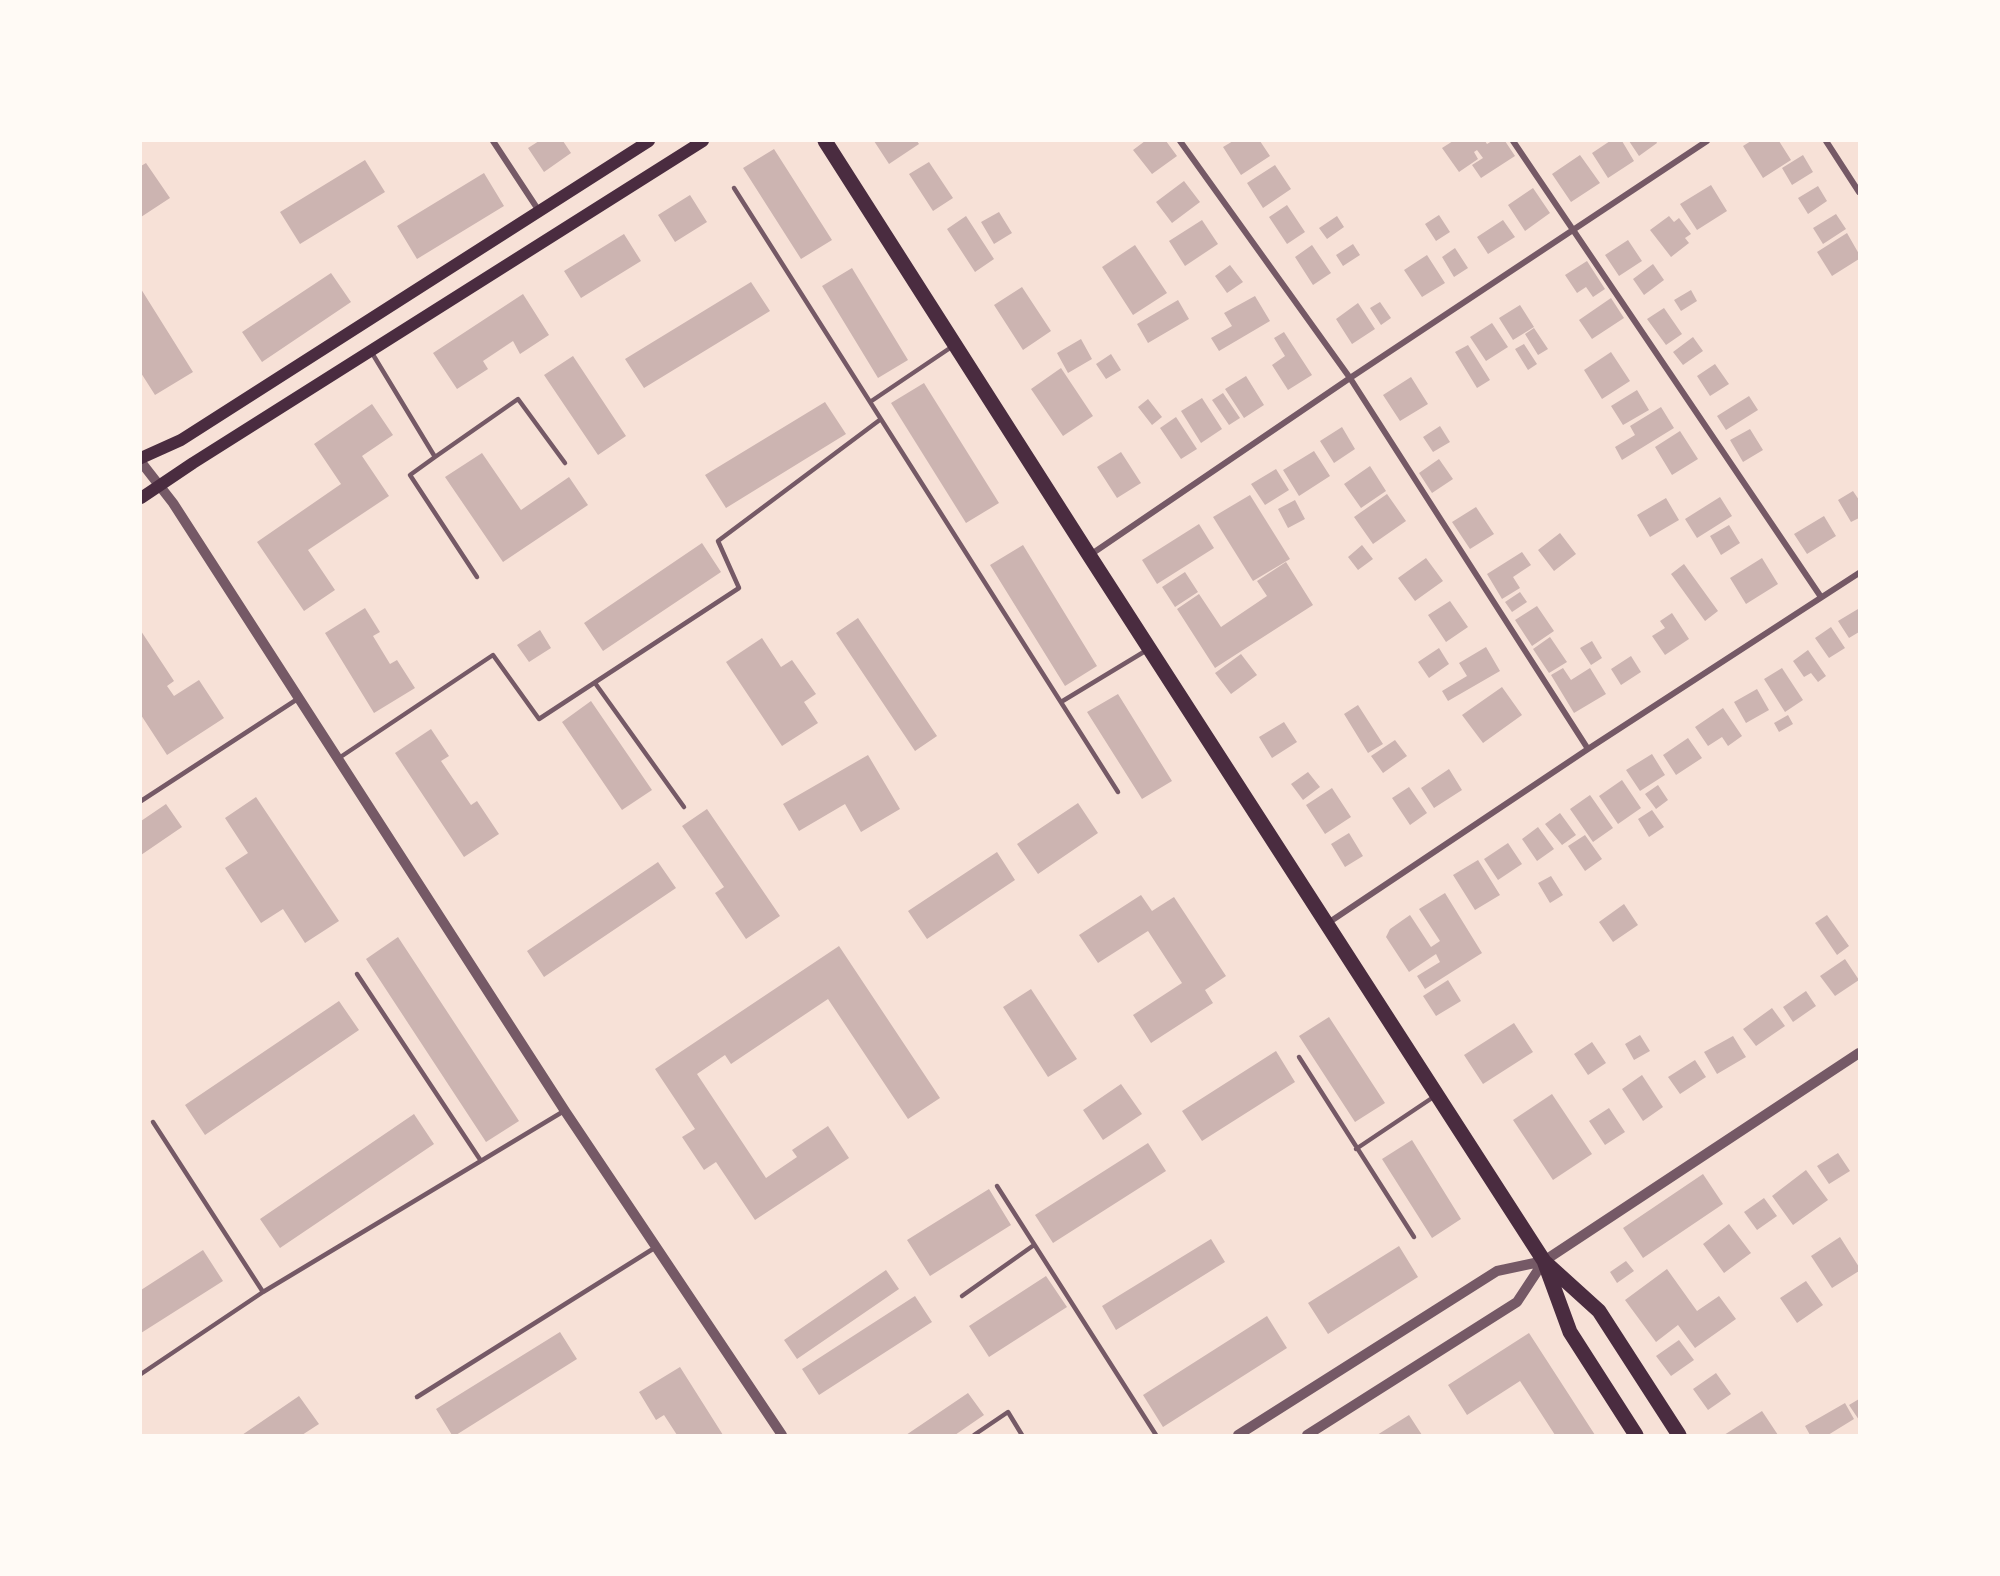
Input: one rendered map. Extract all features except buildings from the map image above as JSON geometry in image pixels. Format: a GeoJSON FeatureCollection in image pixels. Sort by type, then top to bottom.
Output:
{"type":"FeatureCollection","features":[{"type":"Feature","properties":{"kind":"main road"},"geometry":{"type":"LineString","coordinates":[[141,460],[181,440],[650,141]]}},
{"type":"Feature","properties":{"kind":"main road"},"geometry":{"type":"LineString","coordinates":[[141,498],[703,141]]}},
{"type":"Feature","properties":{"kind":"main road"},"geometry":{"type":"LineString","coordinates":[[825,141],[1544,1261],[1570,1332],[1636,1435]]}},
{"type":"Feature","properties":{"kind":"main road"},"geometry":{"type":"LineString","coordinates":[[1544,1261],[1599,1311],[1679,1435]]}},
{"type":"Feature","properties":{"kind":"street"},"geometry":{"type":"LineString","coordinates":[[492,141],[539,212]]}},
{"type":"Feature","properties":{"kind":"street"},"geometry":{"type":"LineString","coordinates":[[1180,141],[1350,378],[1588,749]]}},
{"type":"Feature","properties":{"kind":"street"},"geometry":{"type":"LineString","coordinates":[[1513,141],[1821,597]]}},
{"type":"Feature","properties":{"kind":"street"},"geometry":{"type":"LineString","coordinates":[[1089,555],[1707,141]]}},
{"type":"Feature","properties":{"kind":"street"},"geometry":{"type":"LineString","coordinates":[[1826,141],[1859,192]]}},
{"type":"Feature","properties":{"kind":"street"},"geometry":{"type":"LineString","coordinates":[[141,460],[173,503],[566,1110],[782,1435]]}},
{"type":"Feature","properties":{"kind":"street"},"geometry":{"type":"LineString","coordinates":[[1327,923],[1588,749],[1859,573]]}},
{"type":"Feature","properties":{"kind":"street"},"geometry":{"type":"LineString","coordinates":[[1238,1435],[1497,1271],[1544,1261],[1859,1053]]}},
{"type":"Feature","properties":{"kind":"street"},"geometry":{"type":"LineString","coordinates":[[1307,1435],[1517,1302],[1544,1261]]}},
{"type":"Feature","properties":{"kind":"lane"},"geometry":{"type":"LineString","coordinates":[[734,188],[1118,792]]}},
{"type":"Feature","properties":{"kind":"lane"},"geometry":{"type":"LineString","coordinates":[[870,402],[955,345]]}},
{"type":"Feature","properties":{"kind":"lane"},"geometry":{"type":"LineString","coordinates":[[370,351],[435,457]]}},
{"type":"Feature","properties":{"kind":"lane"},"geometry":{"type":"LineString","coordinates":[[477,577],[410,475],[518,399],[565,464]]}},
{"type":"Feature","properties":{"kind":"lane"},"geometry":{"type":"LineString","coordinates":[[338,758],[493,656],[539,719],[739,588],[718,541],[881,419]]}},
{"type":"Feature","properties":{"kind":"lane"},"geometry":{"type":"LineString","coordinates":[[1061,702],[1149,648]]}},
{"type":"Feature","properties":{"kind":"lane"},"geometry":{"type":"LineString","coordinates":[[595,682],[684,807]]}},
{"type":"Feature","properties":{"kind":"lane"},"geometry":{"type":"LineString","coordinates":[[141,801],[299,698]]}},
{"type":"Feature","properties":{"kind":"lane"},"geometry":{"type":"LineString","coordinates":[[357,974],[481,1161]]}},
{"type":"Feature","properties":{"kind":"lane"},"geometry":{"type":"LineString","coordinates":[[1299,1057],[1414,1237]]}},
{"type":"Feature","properties":{"kind":"lane"},"geometry":{"type":"LineString","coordinates":[[1356,1149],[1437,1094]]}},
{"type":"Feature","properties":{"kind":"lane"},"geometry":{"type":"LineString","coordinates":[[141,1374],[263,1292],[566,1110]]}},
{"type":"Feature","properties":{"kind":"lane"},"geometry":{"type":"LineString","coordinates":[[153,1122],[263,1292]]}},
{"type":"Feature","properties":{"kind":"lane"},"geometry":{"type":"LineString","coordinates":[[997,1186],[1156,1435]]}},
{"type":"Feature","properties":{"kind":"lane"},"geometry":{"type":"LineString","coordinates":[[962,1296],[1034,1245]]}},
{"type":"Feature","properties":{"kind":"lane"},"geometry":{"type":"LineString","coordinates":[[417,1396],[657,1246]]}},
{"type":"Feature","properties":{"kind":"lane"},"geometry":{"type":"LineString","coordinates":[[974,1435],[1008,1412],[1022,1435]]}}]}
